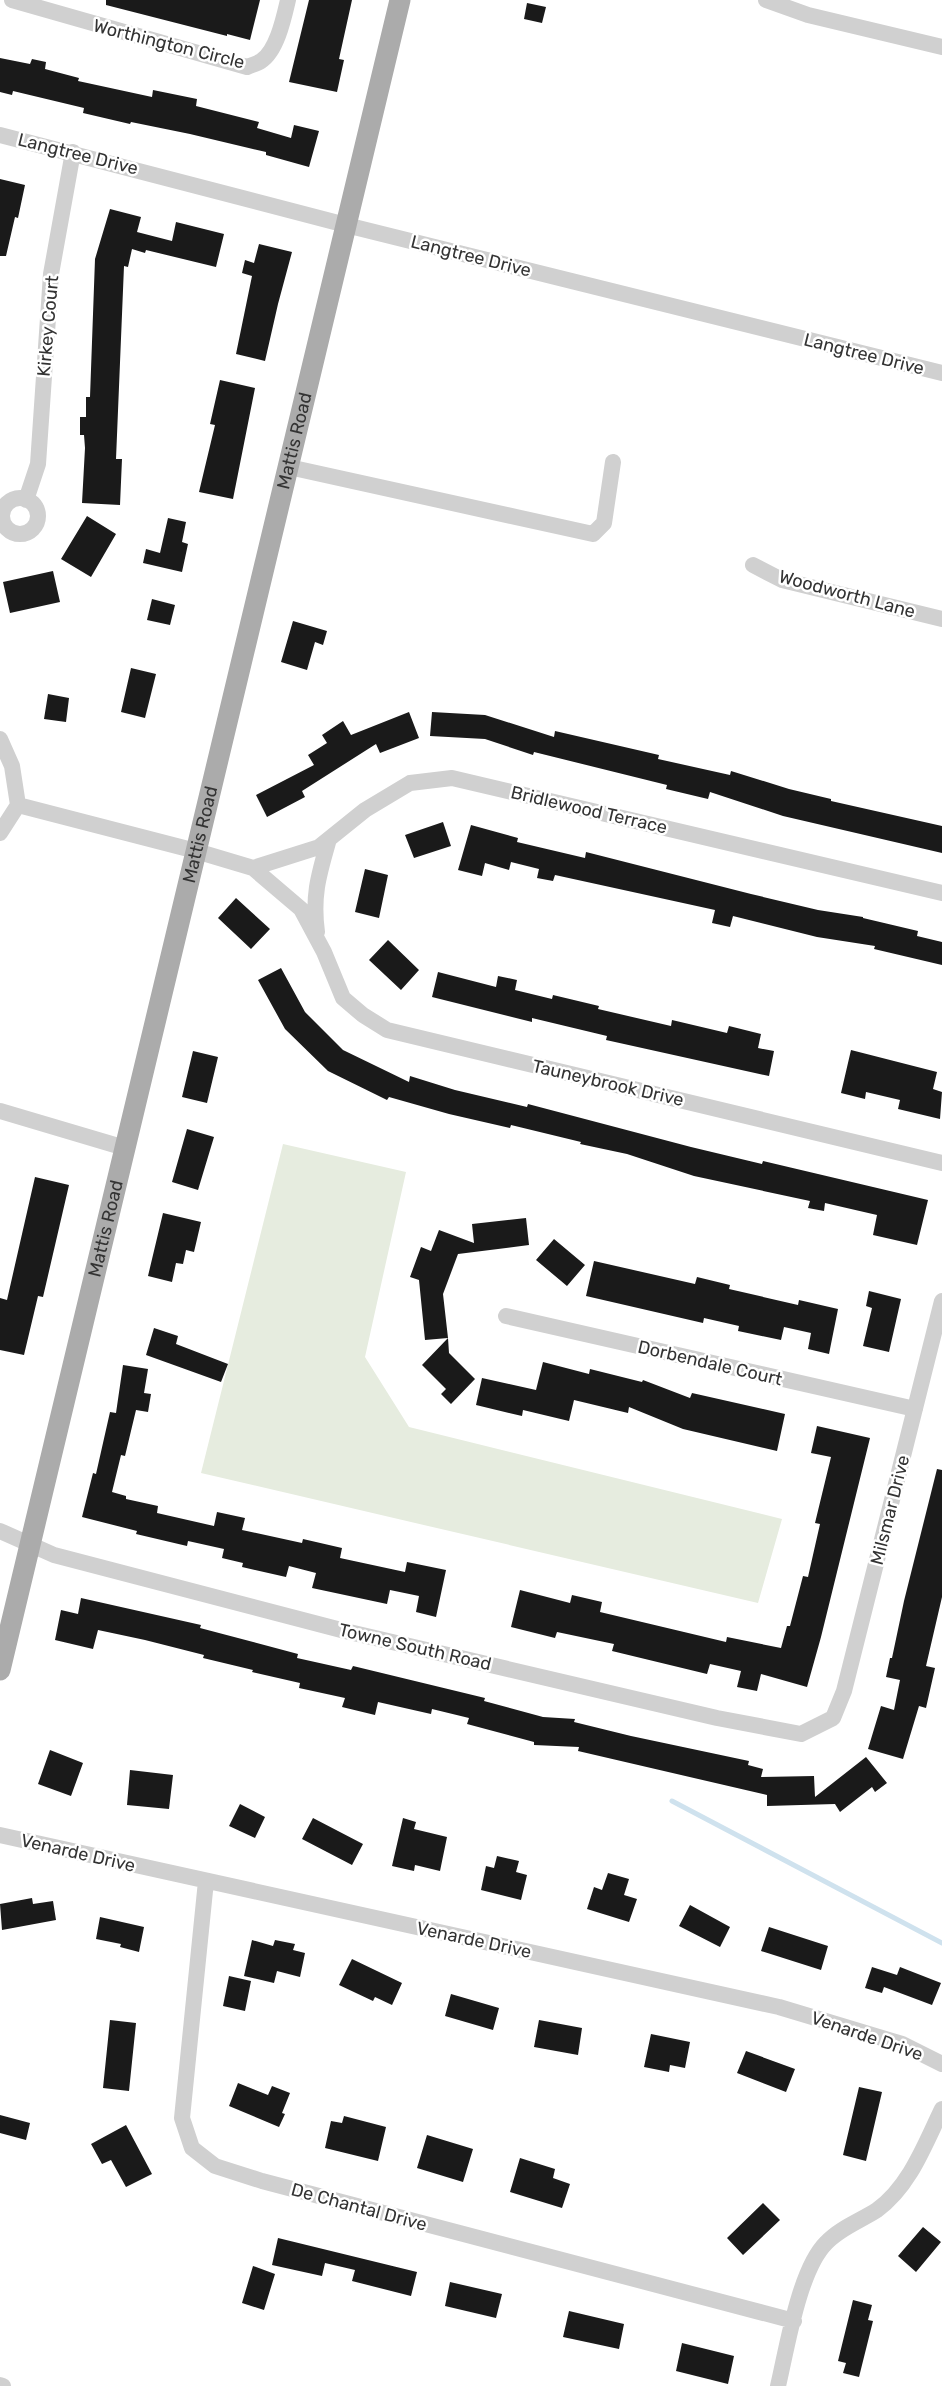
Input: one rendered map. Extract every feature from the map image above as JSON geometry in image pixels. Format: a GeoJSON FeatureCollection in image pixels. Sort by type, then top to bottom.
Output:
{"type":"FeatureCollection","features":[{"type":"Feature","properties":{"kind":"main road","name":"Mattis Road"},"geometry":{"type":"LineString","coordinates":[[0,1670],[400,0]]}},
{"type":"Feature","properties":{"kind":"street","name":"Worthington Circle"},"geometry":{"type":"LineString","coordinates":[[12,0],[13,2],[247,68],[262,60],[270,49],[282,26],[288,0]]}},
{"type":"Feature","properties":{"kind":"street"},"geometry":{"type":"LineString","coordinates":[[766,0],[808,15],[942,47]]}},
{"type":"Feature","properties":{"kind":"street","name":"Langtree Drive"},"geometry":{"type":"LineString","coordinates":[[0,135],[73,152],[346,225],[942,373]]}},
{"type":"Feature","properties":{"kind":"street","name":"Kirkey Court"},"geometry":{"type":"LineString","coordinates":[[26,500],[38,464],[51,274],[73,152]]}},
{"type":"Feature","properties":{"kind":"street"},"geometry":{"type":"LineString","coordinates":[[289,466],[593,534],[604,524],[613,462]]}},
{"type":"Feature","properties":{"kind":"street","name":"Woodworth Lane"},"geometry":{"type":"LineString","coordinates":[[753,565],[782,580],[942,619]]}},
{"type":"Feature","properties":{"kind":"street"},"geometry":{"type":"LineString","coordinates":[[0,739],[12,766],[18,805],[0,833]]}},
{"type":"Feature","properties":{"kind":"street","name":"Bridlewood Terrace"},"geometry":{"type":"LineString","coordinates":[[254,868],[319,847],[365,810],[410,783],[452,778],[942,893]]}},
{"type":"Feature","properties":{"kind":"street","name":"Tauneybrook Drive"},"geometry":{"type":"LineString","coordinates":[[18,805],[196,850],[254,868],[300,908],[318,941],[343,998],[363,1015],[387,1030],[942,1163]]}},
{"type":"Feature","properties":{"kind":"street","name":"Tauneybrook Drive"},"geometry":{"type":"LineString","coordinates":[[318,941],[314,913],[315,889],[329,839]]}},
{"type":"Feature","properties":{"kind":"street"},"geometry":{"type":"LineString","coordinates":[[0,1111],[125,1148]]}},
{"type":"Feature","properties":{"kind":"street","name":"Milsmar Drive"},"geometry":{"type":"LineString","coordinates":[[833,1718],[844,1691],[942,1301]]}},
{"type":"Feature","properties":{"kind":"street","name":"Dorbendale Court"},"geometry":{"type":"LineString","coordinates":[[506,1316],[915,1409]]}},
{"type":"Feature","properties":{"kind":"street","name":"Towne South Road"},"geometry":{"type":"LineString","coordinates":[[0,1531],[54,1555],[345,1631],[717,1718],[801,1734],[833,1718]]}},
{"type":"Feature","properties":{"kind":"street","name":"Venarde Drive"},"geometry":{"type":"LineString","coordinates":[[0,1835],[779,2008],[902,2044],[942,2064]]}},
{"type":"Feature","properties":{"kind":"street","name":"De Chantal Drive"},"geometry":{"type":"LineString","coordinates":[[206,1881],[182,2118],[192,2148],[215,2166],[272,2184],[794,2321]]}},
{"type":"Feature","properties":{"kind":"street"},"geometry":{"type":"LineString","coordinates":[[778,2386],[801,2294],[812,2266],[825,2243],[846,2227],[877,2209],[897,2191],[908,2176],[942,2109]]}},
{"type":"Feature","properties":{"kind":"shaded area"},"geometry":{"type":"Polygon","coordinates":[[[283,1144],[406,1172],[365,1357],[409,1427],[782,1519],[758,1603],[201,1473],[283,1144]]]}},
{"type":"Feature","properties":{"kind":"building"},"geometry":{"type":"Polygon","coordinates":[[[106,0],[260,0],[250,40],[227,34],[227,36],[106,5],[106,0]]]}},
{"type":"Feature","properties":{"kind":"building"},"geometry":{"type":"Polygon","coordinates":[[[309,0],[352,0],[339,59],[344,60],[337,92],[289,82],[309,0]]]}},
{"type":"Feature","properties":{"kind":"building"},"geometry":{"type":"Polygon","coordinates":[[[527,3],[546,7],[542,23],[524,19],[527,3]]]}},
{"type":"Feature","properties":{"kind":"building"},"geometry":{"type":"Polygon","coordinates":[[[0,58],[30,64],[32,59],[46,62],[45,69],[79,78],[78,81],[152,97],[153,90],[197,99],[196,106],[259,122],[257,128],[291,138],[294,125],[319,131],[309,167],[266,155],[266,152],[190,134],[131,122],[130,124],[83,113],[84,108],[13,91],[12,95],[0,92],[0,58]]]}},
{"type":"Feature","properties":{"kind":"building"},"geometry":{"type":"Polygon","coordinates":[[[0,179],[25,185],[18,218],[15,217],[6,256],[0,256],[0,179]]]}},
{"type":"Feature","properties":{"kind":"building"},"geometry":{"type":"Polygon","coordinates":[[[110,209],[141,217],[137,232],[172,241],[176,222],[224,234],[216,267],[146,250],[145,253],[132,249],[128,267],[124,266],[116,459],[122,459],[120,505],[82,503],[85,448],[84,435],[80,435],[80,417],[86,417],[86,397],[90,397],[95,259],[110,209]]]}},
{"type":"Feature","properties":{"kind":"building"},"geometry":{"type":"Polygon","coordinates":[[[259,244],[292,252],[265,361],[236,354],[252,276],[242,273],[245,260],[254,263],[259,244]]]}},
{"type":"Feature","properties":{"kind":"building"},"geometry":{"type":"Polygon","coordinates":[[[220,380],[255,388],[233,499],[199,492],[215,425],[210,424],[220,380]]]}},
{"type":"Feature","properties":{"kind":"building"},"geometry":{"type":"Polygon","coordinates":[[[87,516],[116,534],[91,577],[61,559],[87,516]]]}},
{"type":"Feature","properties":{"kind":"building"},"geometry":{"type":"Polygon","coordinates":[[[168,518],[186,522],[182,542],[188,544],[182,572],[143,563],[146,549],[160,553],[168,518]]]}},
{"type":"Feature","properties":{"kind":"building"},"geometry":{"type":"Polygon","coordinates":[[[53,571],[60,602],[10,613],[3,582],[53,571]]]}},
{"type":"Feature","properties":{"kind":"building"},"geometry":{"type":"Polygon","coordinates":[[[152,599],[175,605],[170,625],[147,620],[152,599]]]}},
{"type":"Feature","properties":{"kind":"building"},"geometry":{"type":"Polygon","coordinates":[[[293,621],[327,631],[323,645],[315,642],[307,670],[281,662],[293,621]]]}},
{"type":"Feature","properties":{"kind":"building"},"geometry":{"type":"Polygon","coordinates":[[[131,668],[156,674],[145,718],[121,712],[131,668]]]}},
{"type":"Feature","properties":{"kind":"building"},"geometry":{"type":"Polygon","coordinates":[[[48,694],[69,698],[66,722],[44,719],[48,694]]]}},
{"type":"Feature","properties":{"kind":"building"},"geometry":{"type":"Polygon","coordinates":[[[409,712],[419,738],[380,753],[376,744],[302,791],[305,797],[267,817],[256,795],[314,765],[308,755],[327,743],[322,735],[343,721],[351,735],[409,712]]]}},
{"type":"Feature","properties":{"kind":"building"},"geometry":{"type":"Polygon","coordinates":[[[432,712],[485,715],[554,737],[555,731],[659,755],[658,759],[730,775],[731,771],[789,789],[831,799],[831,801],[942,826],[942,853],[783,816],[710,792],[708,799],[666,789],[667,785],[534,752],[533,755],[485,739],[430,736],[432,712]]]}},
{"type":"Feature","properties":{"kind":"building"},"geometry":{"type":"Polygon","coordinates":[[[443,822],[451,846],[414,858],[405,835],[443,822]]]}},
{"type":"Feature","properties":{"kind":"building"},"geometry":{"type":"Polygon","coordinates":[[[471,825],[518,838],[517,842],[585,858],[586,852],[818,910],[863,917],[918,931],[917,936],[942,942],[942,965],[874,949],[875,946],[817,937],[733,916],[730,927],[712,923],[715,910],[555,875],[553,881],[537,878],[539,869],[511,862],[509,870],[485,863],[482,876],[458,870],[471,825]]]}},
{"type":"Feature","properties":{"kind":"building"},"geometry":{"type":"Polygon","coordinates":[[[365,869],[388,875],[379,918],[355,912],[365,869]]]}},
{"type":"Feature","properties":{"kind":"building"},"geometry":{"type":"Polygon","coordinates":[[[236,898],[270,929],[251,949],[218,918],[236,898]]]}},
{"type":"Feature","properties":{"kind":"building"},"geometry":{"type":"Polygon","coordinates":[[[388,940],[419,970],[401,990],[369,960],[388,940]]]}},
{"type":"Feature","properties":{"kind":"building"},"geometry":{"type":"Polygon","coordinates":[[[281,968],[305,1012],[343,1050],[409,1082],[410,1076],[455,1090],[527,1107],[528,1104],[762,1164],[763,1161],[928,1200],[917,1245],[873,1235],[877,1215],[825,1203],[824,1211],[808,1208],[810,1201],[694,1176],[627,1154],[580,1144],[581,1142],[511,1125],[510,1128],[449,1114],[389,1097],[387,1100],[328,1071],[285,1029],[258,980],[281,968]]]}},
{"type":"Feature","properties":{"kind":"building"},"geometry":{"type":"Polygon","coordinates":[[[438,972],[496,987],[498,976],[517,980],[515,990],[552,999],[553,995],[599,1006],[598,1009],[671,1026],[672,1020],[727,1033],[729,1026],[761,1034],[758,1048],[774,1051],[769,1076],[606,1040],[607,1036],[532,1018],[532,1022],[432,997],[438,972]]]}},
{"type":"Feature","properties":{"kind":"building"},"geometry":{"type":"Polygon","coordinates":[[[851,1050],[937,1072],[933,1089],[942,1092],[940,1119],[898,1109],[900,1100],[866,1092],[865,1099],[841,1093],[851,1050]]]}},
{"type":"Feature","properties":{"kind":"building"},"geometry":{"type":"Polygon","coordinates":[[[193,1051],[218,1057],[207,1103],[182,1097],[193,1051]]]}},
{"type":"Feature","properties":{"kind":"building"},"geometry":{"type":"Polygon","coordinates":[[[187,1129],[214,1137],[198,1190],[172,1182],[187,1129]]]}},
{"type":"Feature","properties":{"kind":"building"},"geometry":{"type":"Polygon","coordinates":[[[35,1177],[69,1185],[43,1297],[38,1296],[24,1355],[0,1350],[0,1298],[7,1300],[35,1177]]]}},
{"type":"Feature","properties":{"kind":"building"},"geometry":{"type":"Polygon","coordinates":[[[163,1213],[201,1222],[194,1252],[186,1250],[183,1264],[176,1263],[172,1282],[148,1276],[163,1213]]]}},
{"type":"Feature","properties":{"kind":"building"},"geometry":{"type":"Polygon","coordinates":[[[526,1218],[529,1245],[458,1254],[443,1294],[448,1338],[425,1340],[419,1280],[410,1277],[421,1247],[431,1251],[439,1230],[474,1243],[472,1224],[526,1218]]]}},
{"type":"Feature","properties":{"kind":"building"},"geometry":{"type":"Polygon","coordinates":[[[554,1239],[585,1265],[567,1286],[536,1260],[554,1239]]]}},
{"type":"Feature","properties":{"kind":"building"},"geometry":{"type":"Polygon","coordinates":[[[594,1261],[695,1284],[697,1277],[730,1285],[729,1289],[798,1305],[799,1300],[838,1309],[829,1354],[808,1349],[811,1333],[784,1327],[781,1340],[738,1331],[739,1326],[704,1318],[703,1323],[586,1296],[594,1261]]]}},
{"type":"Feature","properties":{"kind":"building"},"geometry":{"type":"Polygon","coordinates":[[[869,1291],[901,1299],[889,1352],[863,1346],[872,1308],[866,1306],[869,1291]]]}},
{"type":"Feature","properties":{"kind":"building"},"geometry":{"type":"Polygon","coordinates":[[[154,1328],[178,1336],[176,1344],[228,1364],[221,1382],[146,1355],[154,1328]]]}},
{"type":"Feature","properties":{"kind":"building"},"geometry":{"type":"Polygon","coordinates":[[[448,1338],[449,1353],[475,1379],[451,1404],[441,1394],[446,1389],[422,1365],[448,1338]]]}},
{"type":"Feature","properties":{"kind":"building"},"geometry":{"type":"Polygon","coordinates":[[[543,1362],[589,1374],[590,1369],[642,1382],[643,1380],[690,1398],[692,1393],[785,1414],[777,1451],[683,1429],[629,1407],[628,1413],[574,1400],[569,1421],[523,1410],[522,1416],[476,1405],[482,1378],[536,1390],[543,1362]]]}},
{"type":"Feature","properties":{"kind":"building"},"geometry":{"type":"Polygon","coordinates":[[[123,1365],[148,1369],[144,1393],[151,1394],[148,1412],[136,1410],[125,1456],[121,1455],[112,1492],[126,1496],[126,1499],[158,1506],[157,1513],[214,1526],[217,1512],[245,1518],[242,1530],[302,1543],[303,1539],[342,1548],[340,1558],[405,1572],[407,1562],[446,1570],[436,1617],[416,1612],[419,1596],[390,1590],[387,1604],[312,1588],[316,1573],[289,1566],[286,1577],[242,1567],[243,1563],[222,1558],[224,1549],[188,1541],[187,1546],[136,1534],[137,1531],[82,1517],[93,1473],[96,1474],[110,1412],[116,1413],[123,1365]]]}},
{"type":"Feature","properties":{"kind":"building"},"geometry":{"type":"Polygon","coordinates":[[[817,1426],[870,1438],[807,1687],[761,1674],[757,1691],[737,1687],[741,1671],[710,1664],[707,1674],[612,1651],[614,1644],[557,1632],[555,1638],[511,1627],[520,1590],[570,1603],[572,1595],[602,1602],[600,1612],[726,1642],[727,1637],[781,1648],[787,1626],[790,1626],[803,1576],[808,1577],[820,1524],[815,1523],[831,1457],[811,1453],[817,1426]]]}},
{"type":"Feature","properties":{"kind":"building"},"geometry":{"type":"Polygon","coordinates":[[[937,1469],[942,1470],[942,1597],[926,1666],[935,1668],[926,1708],[919,1706],[903,1759],[868,1749],[881,1706],[894,1710],[900,1680],[886,1677],[937,1469]]]}},
{"type":"Feature","properties":{"kind":"building"},"geometry":{"type":"Polygon","coordinates":[[[81,1598],[201,1625],[200,1628],[298,1654],[297,1658],[351,1670],[353,1666],[485,1698],[484,1701],[543,1717],[575,1719],[574,1722],[631,1736],[749,1761],[748,1765],[763,1769],[761,1777],[814,1776],[815,1797],[866,1757],[887,1783],[875,1792],[872,1787],[840,1812],[835,1804],[767,1806],[767,1795],[578,1751],[579,1747],[534,1745],[534,1742],[467,1724],[469,1718],[432,1709],[431,1714],[378,1702],[375,1715],[342,1707],[345,1698],[299,1688],[300,1683],[252,1672],[253,1670],[203,1658],[204,1655],[145,1640],[98,1630],[93,1649],[55,1640],[61,1610],[78,1614],[81,1598]]]}},
{"type":"Feature","properties":{"kind":"building"},"geometry":{"type":"Polygon","coordinates":[[[50,1750],[83,1763],[71,1796],[38,1784],[50,1750]]]}},
{"type":"Feature","properties":{"kind":"building"},"geometry":{"type":"Polygon","coordinates":[[[130,1770],[173,1775],[169,1809],[127,1805],[130,1770]]]}},
{"type":"Feature","properties":{"kind":"building"},"geometry":{"type":"Polygon","coordinates":[[[240,1804],[265,1817],[255,1838],[229,1826],[240,1804]]]}},
{"type":"Feature","properties":{"kind":"building"},"geometry":{"type":"Polygon","coordinates":[[[313,1818],[363,1844],[352,1865],[302,1839],[313,1818]]]}},
{"type":"Feature","properties":{"kind":"building"},"geometry":{"type":"Polygon","coordinates":[[[403,1818],[416,1822],[414,1829],[447,1837],[440,1871],[415,1865],[414,1871],[392,1866],[403,1818]]]}},
{"type":"Feature","properties":{"kind":"building"},"geometry":{"type":"Polygon","coordinates":[[[497,1856],[519,1861],[516,1872],[527,1875],[521,1900],[481,1890],[486,1866],[494,1868],[497,1856]]]}},
{"type":"Feature","properties":{"kind":"building"},"geometry":{"type":"Polygon","coordinates":[[[608,1873],[629,1879],[624,1895],[637,1899],[629,1922],[587,1909],[594,1887],[602,1890],[608,1873]]]}},
{"type":"Feature","properties":{"kind":"building"},"geometry":{"type":"Polygon","coordinates":[[[32,1898],[33,1904],[53,1901],[56,1920],[2,1930],[0,1904],[32,1898]]]}},
{"type":"Feature","properties":{"kind":"building"},"geometry":{"type":"Polygon","coordinates":[[[690,1905],[730,1927],[720,1947],[679,1926],[690,1905]]]}},
{"type":"Feature","properties":{"kind":"building"},"geometry":{"type":"Polygon","coordinates":[[[100,1917],[144,1927],[139,1952],[120,1947],[121,1944],[96,1939],[100,1917]]]}},
{"type":"Feature","properties":{"kind":"building"},"geometry":{"type":"Polygon","coordinates":[[[769,1927],[828,1946],[821,1970],[761,1951],[769,1927]]]}},
{"type":"Feature","properties":{"kind":"building"},"geometry":{"type":"Polygon","coordinates":[[[252,1940],[273,1946],[275,1940],[295,1944],[293,1950],[305,1953],[300,1977],[277,1971],[274,1983],[244,1976],[252,1940]]]}},
{"type":"Feature","properties":{"kind":"building"},"geometry":{"type":"Polygon","coordinates":[[[352,1959],[402,1983],[392,2005],[375,1997],[373,2001],[339,1985],[352,1959]]]}},
{"type":"Feature","properties":{"kind":"building"},"geometry":{"type":"Polygon","coordinates":[[[872,1967],[897,1975],[900,1967],[941,1983],[932,2005],[884,1987],[882,1993],[865,1988],[872,1967]]]}},
{"type":"Feature","properties":{"kind":"building"},"geometry":{"type":"Polygon","coordinates":[[[229,1976],[251,1981],[245,2011],[223,2006],[229,1976]]]}},
{"type":"Feature","properties":{"kind":"building"},"geometry":{"type":"Polygon","coordinates":[[[451,1994],[499,2008],[493,2030],[445,2016],[451,1994]]]}},
{"type":"Feature","properties":{"kind":"building"},"geometry":{"type":"Polygon","coordinates":[[[110,2020],[136,2023],[129,2091],[103,2088],[110,2020]]]}},
{"type":"Feature","properties":{"kind":"building"},"geometry":{"type":"Polygon","coordinates":[[[539,2020],[582,2028],[578,2055],[534,2047],[539,2020]]]}},
{"type":"Feature","properties":{"kind":"building"},"geometry":{"type":"Polygon","coordinates":[[[651,2034],[690,2042],[685,2068],[670,2065],[669,2072],[644,2067],[651,2034]]]}},
{"type":"Feature","properties":{"kind":"building"},"geometry":{"type":"Polygon","coordinates":[[[746,2051],[795,2069],[786,2092],[737,2073],[746,2051]]]}},
{"type":"Feature","properties":{"kind":"building"},"geometry":{"type":"Polygon","coordinates":[[[238,2083],[268,2095],[272,2086],[290,2093],[282,2113],[285,2114],[279,2127],[229,2106],[238,2083]]]}},
{"type":"Feature","properties":{"kind":"building"},"geometry":{"type":"Polygon","coordinates":[[[859,2087],[882,2092],[866,2161],[843,2155],[859,2087]]]}},
{"type":"Feature","properties":{"kind":"building"},"geometry":{"type":"Polygon","coordinates":[[[0,2115],[30,2123],[26,2140],[0,2133],[0,2115]]]}},
{"type":"Feature","properties":{"kind":"building"},"geometry":{"type":"Polygon","coordinates":[[[344,2116],[386,2127],[378,2161],[325,2148],[331,2121],[342,2123],[344,2116]]]}},
{"type":"Feature","properties":{"kind":"building"},"geometry":{"type":"Polygon","coordinates":[[[126,2125],[152,2174],[126,2187],[111,2160],[102,2164],[91,2144],[126,2125]]]}},
{"type":"Feature","properties":{"kind":"building"},"geometry":{"type":"Polygon","coordinates":[[[427,2135],[473,2149],[463,2182],[417,2168],[427,2135]]]}},
{"type":"Feature","properties":{"kind":"building"},"geometry":{"type":"Polygon","coordinates":[[[520,2158],[555,2169],[553,2178],[570,2184],[562,2208],[510,2192],[520,2158]]]}},
{"type":"Feature","properties":{"kind":"building"},"geometry":{"type":"Polygon","coordinates":[[[763,2203],[780,2220],[743,2255],[727,2238],[763,2203]]]}},
{"type":"Feature","properties":{"kind":"building"},"geometry":{"type":"Polygon","coordinates":[[[923,2227],[941,2242],[916,2272],[898,2256],[923,2227]]]}},
{"type":"Feature","properties":{"kind":"building"},"geometry":{"type":"Polygon","coordinates":[[[278,2238],[417,2272],[411,2296],[352,2281],[355,2270],[325,2263],[322,2276],[272,2265],[278,2238]]]}},
{"type":"Feature","properties":{"kind":"building"},"geometry":{"type":"Polygon","coordinates":[[[253,2266],[275,2274],[264,2310],[242,2303],[253,2266]]]}},
{"type":"Feature","properties":{"kind":"building"},"geometry":{"type":"Polygon","coordinates":[[[450,2282],[502,2294],[496,2318],[445,2306],[450,2282]]]}},
{"type":"Feature","properties":{"kind":"building"},"geometry":{"type":"Polygon","coordinates":[[[853,2300],[872,2305],[868,2320],[873,2321],[859,2377],[843,2373],[846,2363],[838,2361],[853,2300]]]}},
{"type":"Feature","properties":{"kind":"building"},"geometry":{"type":"Polygon","coordinates":[[[569,2311],[624,2324],[619,2349],[563,2337],[569,2311]]]}},
{"type":"Feature","properties":{"kind":"building"},"geometry":{"type":"Polygon","coordinates":[[[682,2343],[734,2356],[728,2384],[676,2371],[682,2343]]]}},
{"type":"Feature","properties":{"kind":"waterway"},"geometry":{"type":"LineString","coordinates":[[672,1801],[942,1943]]}}]}
